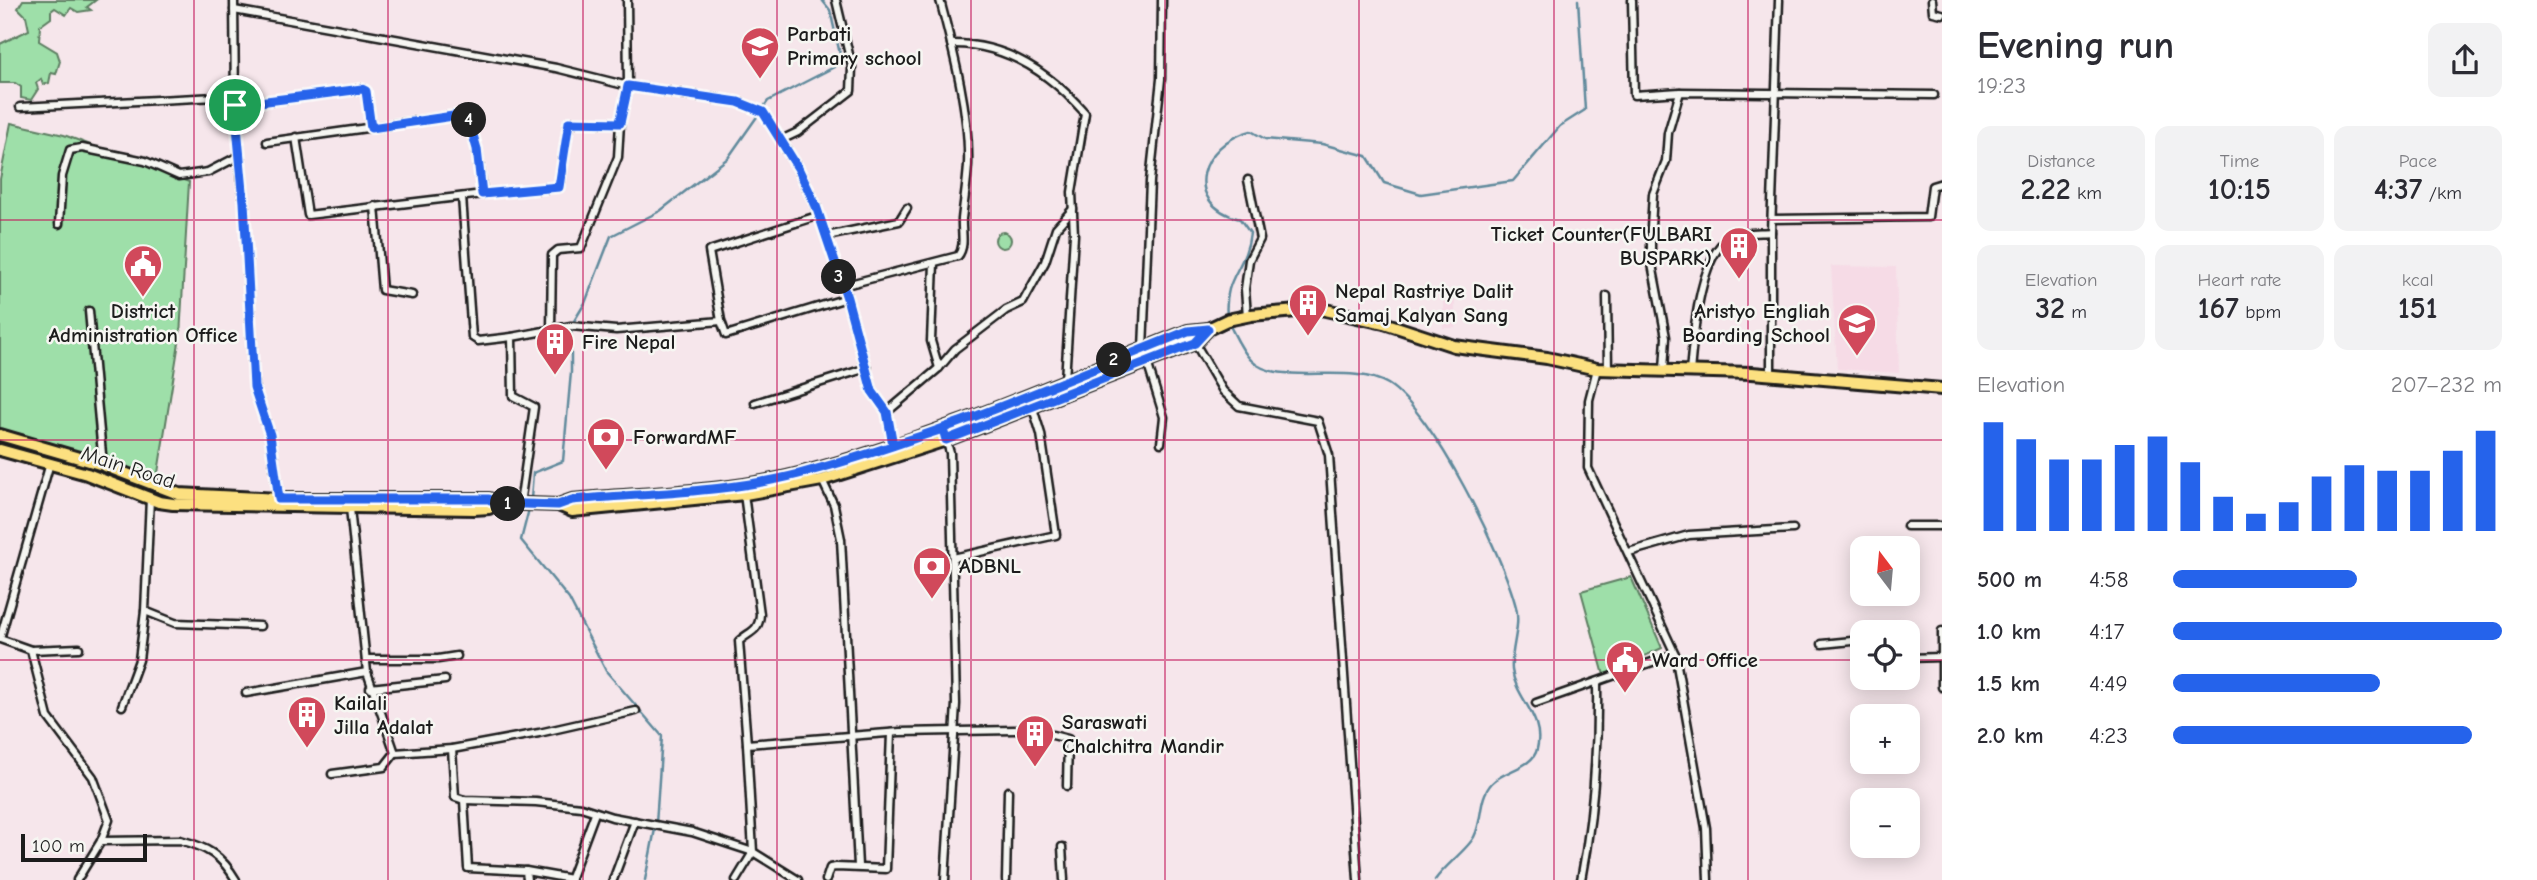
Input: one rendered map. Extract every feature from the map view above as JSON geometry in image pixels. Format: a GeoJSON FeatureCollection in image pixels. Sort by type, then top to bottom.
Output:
{"type":"FeatureCollection","features":[{"type":"Feature","properties":{"kind":"main road"},"geometry":{"type":"LineString","coordinates":[[0,435],[103,465],[179,494],[279,499],[489,499],[496,503],[558,505],[572,500],[744,489],[822,480],[1032,405],[1197,328],[1208,329],[1247,316],[1321,309],[1384,323],[1454,346],[1547,358],[1602,369],[1771,374],[1942,389]]}},
{"type":"Feature","properties":{"kind":"main road"},"geometry":{"type":"LineString","coordinates":[[744,489],[893,445],[945,435],[1065,380],[1144,355],[1195,343],[1208,329]]}},
{"type":"Feature","properties":{"kind":"main road","name":"Main Road"},"geometry":{"type":"LineString","coordinates":[[0,450],[50,463],[173,504],[482,509],[496,503]]}},
{"type":"Feature","properties":{"kind":"street"},"geometry":{"type":"LineString","coordinates":[[234,0],[235,105],[254,387],[270,435],[279,499]]}},
{"type":"Feature","properties":{"kind":"street"},"geometry":{"type":"LineString","coordinates":[[551,329],[552,255],[558,250],[581,248],[618,157],[620,123],[628,86],[627,0]]}},
{"type":"Feature","properties":{"kind":"street"},"geometry":{"type":"LineString","coordinates":[[781,140],[798,132],[851,91],[852,67],[836,0]]}},
{"type":"Feature","properties":{"kind":"street"},"geometry":{"type":"LineString","coordinates":[[842,286],[958,256],[962,250],[961,223],[968,164],[951,44],[940,0]]}},
{"type":"Feature","properties":{"kind":"street"},"geometry":{"type":"LineString","coordinates":[[1161,443],[1164,417],[1144,355],[1150,181],[1161,79],[1162,0]]}},
{"type":"Feature","properties":{"kind":"street"},"geometry":{"type":"LineString","coordinates":[[1632,0],[1634,95],[1680,92],[1934,95]]}},
{"type":"Feature","properties":{"kind":"street"},"geometry":{"type":"LineString","coordinates":[[1771,374],[1771,232],[1779,0]]}},
{"type":"Feature","properties":{"kind":"street"},"geometry":{"type":"LineString","coordinates":[[1932,0],[1933,12],[1942,15]]}},
{"type":"Feature","properties":{"kind":"street"},"geometry":{"type":"LineString","coordinates":[[234,9],[556,68],[628,86],[738,102],[763,112],[798,168],[816,206],[817,216],[827,236],[847,298],[872,391],[887,412],[893,445]]}},
{"type":"Feature","properties":{"kind":"street"},"geometry":{"type":"LineString","coordinates":[[951,44],[976,44],[1010,53],[1066,91],[1085,113],[1072,192],[1065,380]]}},
{"type":"Feature","properties":{"kind":"street"},"geometry":{"type":"LineString","coordinates":[[235,105],[362,89],[366,91],[371,128]]}},
{"type":"Feature","properties":{"kind":"street"},"geometry":{"type":"LineString","coordinates":[[1664,370],[1666,337],[1651,259],[1651,226],[1653,194],[1665,161],[1668,133],[1680,92]]}},
{"type":"Feature","properties":{"kind":"street"},"geometry":{"type":"LineString","coordinates":[[20,107],[236,96]]}},
{"type":"Feature","properties":{"kind":"street"},"geometry":{"type":"LineString","coordinates":[[267,142],[467,114],[477,149],[482,194]]}},
{"type":"Feature","properties":{"kind":"street"},"geometry":{"type":"LineString","coordinates":[[296,137],[308,215],[559,187],[569,122],[620,123]]}},
{"type":"Feature","properties":{"kind":"street"},"geometry":{"type":"LineString","coordinates":[[59,223],[62,176],[70,150],[82,148],[145,161],[179,176],[208,172],[239,156]]}},
{"type":"Feature","properties":{"kind":"street"},"geometry":{"type":"LineString","coordinates":[[1247,316],[1245,289],[1249,260],[1260,239],[1248,180]]}},
{"type":"Feature","properties":{"kind":"street"},"geometry":{"type":"LineString","coordinates":[[1772,219],[1924,218],[1930,214],[1932,186],[1942,183]]}},
{"type":"Feature","properties":{"kind":"street"},"geometry":{"type":"LineString","coordinates":[[462,197],[472,337],[478,341],[570,326],[616,330],[721,321]]}},
{"type":"Feature","properties":{"kind":"street"},"geometry":{"type":"LineString","coordinates":[[375,206],[382,290],[412,295]]}},
{"type":"Feature","properties":{"kind":"street"},"geometry":{"type":"LineString","coordinates":[[827,236],[899,221],[907,208]]}},
{"type":"Feature","properties":{"kind":"street"},"geometry":{"type":"LineString","coordinates":[[887,412],[939,368],[955,349],[1006,310],[1023,302],[1045,262],[1056,229],[1073,209]]}},
{"type":"Feature","properties":{"kind":"street"},"geometry":{"type":"LineString","coordinates":[[817,216],[709,251],[721,321],[726,335],[847,298]]}},
{"type":"Feature","properties":{"kind":"street"},"geometry":{"type":"LineString","coordinates":[[1690,372],[1696,313],[1717,249],[1732,236],[1771,232]]}},
{"type":"Feature","properties":{"kind":"street"},"geometry":{"type":"LineString","coordinates":[[934,262],[931,341],[939,368]]}},
{"type":"Feature","properties":{"kind":"street"},"geometry":{"type":"LineString","coordinates":[[1607,296],[1602,369],[1589,400],[1588,468],[1675,654],[1706,828],[1708,880]]}},
{"type":"Feature","properties":{"kind":"street"},"geometry":{"type":"LineString","coordinates":[[89,311],[103,465]]}},
{"type":"Feature","properties":{"kind":"street"},"geometry":{"type":"LineString","coordinates":[[512,337],[513,396],[534,407],[522,504]]}},
{"type":"Feature","properties":{"kind":"street"},"geometry":{"type":"LineString","coordinates":[[1195,343],[1223,391],[1239,406],[1318,421],[1329,455],[1358,880]]}},
{"type":"Feature","properties":{"kind":"street"},"geometry":{"type":"LineString","coordinates":[[755,403],[867,368]]}},
{"type":"Feature","properties":{"kind":"street"},"geometry":{"type":"LineString","coordinates":[[953,558],[1056,535],[1041,434],[1032,405]]}},
{"type":"Feature","properties":{"kind":"street"},"geometry":{"type":"LineString","coordinates":[[945,435],[950,453],[956,704],[952,732],[951,805],[945,880]]}},
{"type":"Feature","properties":{"kind":"street"},"geometry":{"type":"LineString","coordinates":[[50,463],[0,639],[31,650],[79,648]]}},
{"type":"Feature","properties":{"kind":"street"},"geometry":{"type":"LineString","coordinates":[[822,480],[834,505],[841,539],[858,866]]}},
{"type":"Feature","properties":{"kind":"street"},"geometry":{"type":"LineString","coordinates":[[736,880],[753,852],[739,641],[755,631],[759,625],[760,614],[744,489]]}},
{"type":"Feature","properties":{"kind":"street"},"geometry":{"type":"LineString","coordinates":[[122,706],[139,660],[145,611],[150,498]]}},
{"type":"Feature","properties":{"kind":"street"},"geometry":{"type":"LineString","coordinates":[[350,508],[367,672],[370,688],[395,753]]}},
{"type":"Feature","properties":{"kind":"street"},"geometry":{"type":"LineString","coordinates":[[1907,526],[1942,526]]}},
{"type":"Feature","properties":{"kind":"street"},"geometry":{"type":"LineString","coordinates":[[1629,552],[1689,535],[1793,529]]}},
{"type":"Feature","properties":{"kind":"street"},"geometry":{"type":"LineString","coordinates":[[145,611],[175,623],[260,626]]}},
{"type":"Feature","properties":{"kind":"street"},"geometry":{"type":"LineString","coordinates":[[1942,631],[1942,687]]}},
{"type":"Feature","properties":{"kind":"street"},"geometry":{"type":"LineString","coordinates":[[1822,643],[1850,641]]}},
{"type":"Feature","properties":{"kind":"street"},"geometry":{"type":"LineString","coordinates":[[31,650],[48,717],[93,777],[109,820],[101,841],[77,880]]}},
{"type":"Feature","properties":{"kind":"street"},"geometry":{"type":"LineString","coordinates":[[1536,703],[1675,654]]}},
{"type":"Feature","properties":{"kind":"street"},"geometry":{"type":"LineString","coordinates":[[366,659],[439,659],[457,656]]}},
{"type":"Feature","properties":{"kind":"street"},"geometry":{"type":"LineString","coordinates":[[1920,658],[1941,657]]}},
{"type":"Feature","properties":{"kind":"street"},"geometry":{"type":"LineString","coordinates":[[246,693],[367,672]]}},
{"type":"Feature","properties":{"kind":"street"},"geometry":{"type":"LineString","coordinates":[[370,688],[445,680]]}},
{"type":"Feature","properties":{"kind":"street"},"geometry":{"type":"LineString","coordinates":[[1581,880],[1590,837],[1598,759],[1597,681]]}},
{"type":"Feature","properties":{"kind":"street"},"geometry":{"type":"LineString","coordinates":[[332,774],[384,767],[395,753],[452,749],[539,733],[636,710]]}},
{"type":"Feature","properties":{"kind":"street"},"geometry":{"type":"LineString","coordinates":[[747,744],[891,733],[1033,730],[1068,739],[1067,786]]}},
{"type":"Feature","properties":{"kind":"street"},"geometry":{"type":"LineString","coordinates":[[826,880],[830,868],[858,866],[886,869],[891,733]]}},
{"type":"Feature","properties":{"kind":"street"},"geometry":{"type":"LineString","coordinates":[[452,749],[455,797],[464,800],[536,802],[580,807],[596,813],[692,832],[753,852],[798,880]]}},
{"type":"Feature","properties":{"kind":"street"},"geometry":{"type":"LineString","coordinates":[[1006,880],[1008,790]]}},
{"type":"Feature","properties":{"kind":"street"},"geometry":{"type":"LineString","coordinates":[[464,800],[468,868],[526,871],[570,879],[596,813]]}},
{"type":"Feature","properties":{"kind":"street"},"geometry":{"type":"LineString","coordinates":[[613,880],[635,821]]}},
{"type":"Feature","properties":{"kind":"street"},"geometry":{"type":"LineString","coordinates":[[101,841],[180,840],[192,843],[225,860],[236,880]]}},
{"type":"Feature","properties":{"kind":"street"},"geometry":{"type":"LineString","coordinates":[[1062,847],[1064,880]]}},
{"type":"Feature","properties":{"kind":"street"},"geometry":{"type":"LineString","coordinates":[[526,871],[527,880]]}},
{"type":"Feature","properties":{"kind":"shaded area"},"geometry":{"type":"Polygon","coordinates":[[[1831,266],[1896,267],[1899,373],[1837,369],[1831,266]]]}},
{"type":"Feature","properties":{"kind":"shaded area"},"geometry":{"type":"Polygon","coordinates":[[[1443,298],[1455,298],[1455,328],[1443,328],[1443,298]]]}},
{"type":"Feature","properties":{"kind":"green space"},"geometry":{"type":"Polygon","coordinates":[[[23,0],[96,0],[87,7],[91,10],[78,12],[71,8],[66,15],[55,8],[51,11],[51,18],[40,26],[39,41],[57,52],[60,61],[56,74],[51,73],[49,83],[43,85],[41,79],[36,83],[38,89],[31,100],[21,98],[21,87],[15,83],[0,83],[0,44],[29,30],[26,16],[18,8],[23,0]]]}},
{"type":"Feature","properties":{"kind":"green space"},"geometry":{"type":"Polygon","coordinates":[[[11,123],[64,135],[189,182],[180,336],[157,479],[0,431],[0,179],[11,123]]]}},
{"type":"Feature","properties":{"kind":"green space"},"geometry":{"type":"Polygon","coordinates":[[[1000,232],[1006,232],[1011,240],[1009,246],[1000,248],[995,243],[995,237],[1000,232]]]}},
{"type":"Feature","properties":{"kind":"green space"},"geometry":{"type":"Polygon","coordinates":[[[1631,577],[1662,648],[1604,675],[1581,591],[1631,577]]]}},
{"type":"Feature","properties":{"kind":"waterway"},"geometry":{"type":"LineString","coordinates":[[531,499],[533,473],[563,461],[571,372],[571,326],[585,303],[611,236],[660,211],[728,158],[768,101],[842,63],[830,10],[822,0]]}},
{"type":"Feature","properties":{"kind":"waterway"},"geometry":{"type":"LineString","coordinates":[[1227,317],[1228,292],[1248,246],[1250,233],[1240,219],[1221,211],[1209,200],[1204,187],[1204,174],[1210,160],[1220,148],[1251,131],[1265,139],[1322,144],[1367,156],[1384,183],[1421,194],[1513,181],[1560,126],[1585,110],[1578,0]]}},
{"type":"Feature","properties":{"kind":"waterway"},"geometry":{"type":"LineString","coordinates":[[1229,324],[1247,356],[1263,368],[1296,374],[1354,374],[1388,384],[1406,399],[1425,423],[1464,486],[1509,584],[1517,615],[1512,670],[1537,727],[1537,749],[1524,765],[1492,783],[1485,795],[1474,837],[1435,880]]}},
{"type":"Feature","properties":{"kind":"waterway"},"geometry":{"type":"LineString","coordinates":[[529,509],[521,540],[569,599],[606,671],[662,736],[656,824],[645,880]]}},
{"type":"Feature","properties":{"kind":"place","name":"Parbati Primary school"},"geometry":{"type":"Point","coordinates":[760,80]}},
{"type":"Feature","properties":{"kind":"place","name":"Ticket Counter(FULBARI BUSPARK)"},"geometry":{"type":"Point","coordinates":[1739,280]}},
{"type":"Feature","properties":{"kind":"place","name":"District Administration Office"},"geometry":{"type":"Point","coordinates":[143,298]}},
{"type":"Feature","properties":{"kind":"place","name":"Nepal Rastriye Dalit Samaj Kalyan Sang"},"geometry":{"type":"Point","coordinates":[1308,337]}},
{"type":"Feature","properties":{"kind":"place","name":"Aristyo Engliah Boarding School"},"geometry":{"type":"Point","coordinates":[1857,357]}},
{"type":"Feature","properties":{"kind":"place","name":"Fire Nepal"},"geometry":{"type":"Point","coordinates":[555,376]}},
{"type":"Feature","properties":{"kind":"place","name":"ForwardMF"},"geometry":{"type":"Point","coordinates":[606,471]}},
{"type":"Feature","properties":{"kind":"place","name":"ADBNL"},"geometry":{"type":"Point","coordinates":[932,600]}},
{"type":"Feature","properties":{"kind":"place","name":"Ward Office"},"geometry":{"type":"Point","coordinates":[1625,694]}},
{"type":"Feature","properties":{"kind":"place","name":"Kailali Jilla Adalat"},"geometry":{"type":"Point","coordinates":[307,749]}},
{"type":"Feature","properties":{"kind":"place","name":"Saraswati Chalchitra Mandir"},"geometry":{"type":"Point","coordinates":[1035,768]}},
{"type":"Feature","properties":{"kind":"route"},"geometry":{"type":"LineString","coordinates":[[235,105],[244,202],[254,387],[270,435],[279,499],[489,499],[496,503],[558,505],[572,500],[743,485],[800,474],[817,468],[893,445],[943,429],[1188,331],[1208,329],[1195,343],[946,440],[943,429],[893,445],[887,412],[872,391],[847,298],[827,236],[817,216],[816,206],[798,168],[763,112],[738,102],[628,86],[620,123],[569,122],[559,187],[482,194],[477,149],[467,114],[371,128],[366,91],[362,89],[235,105]]}}]}
